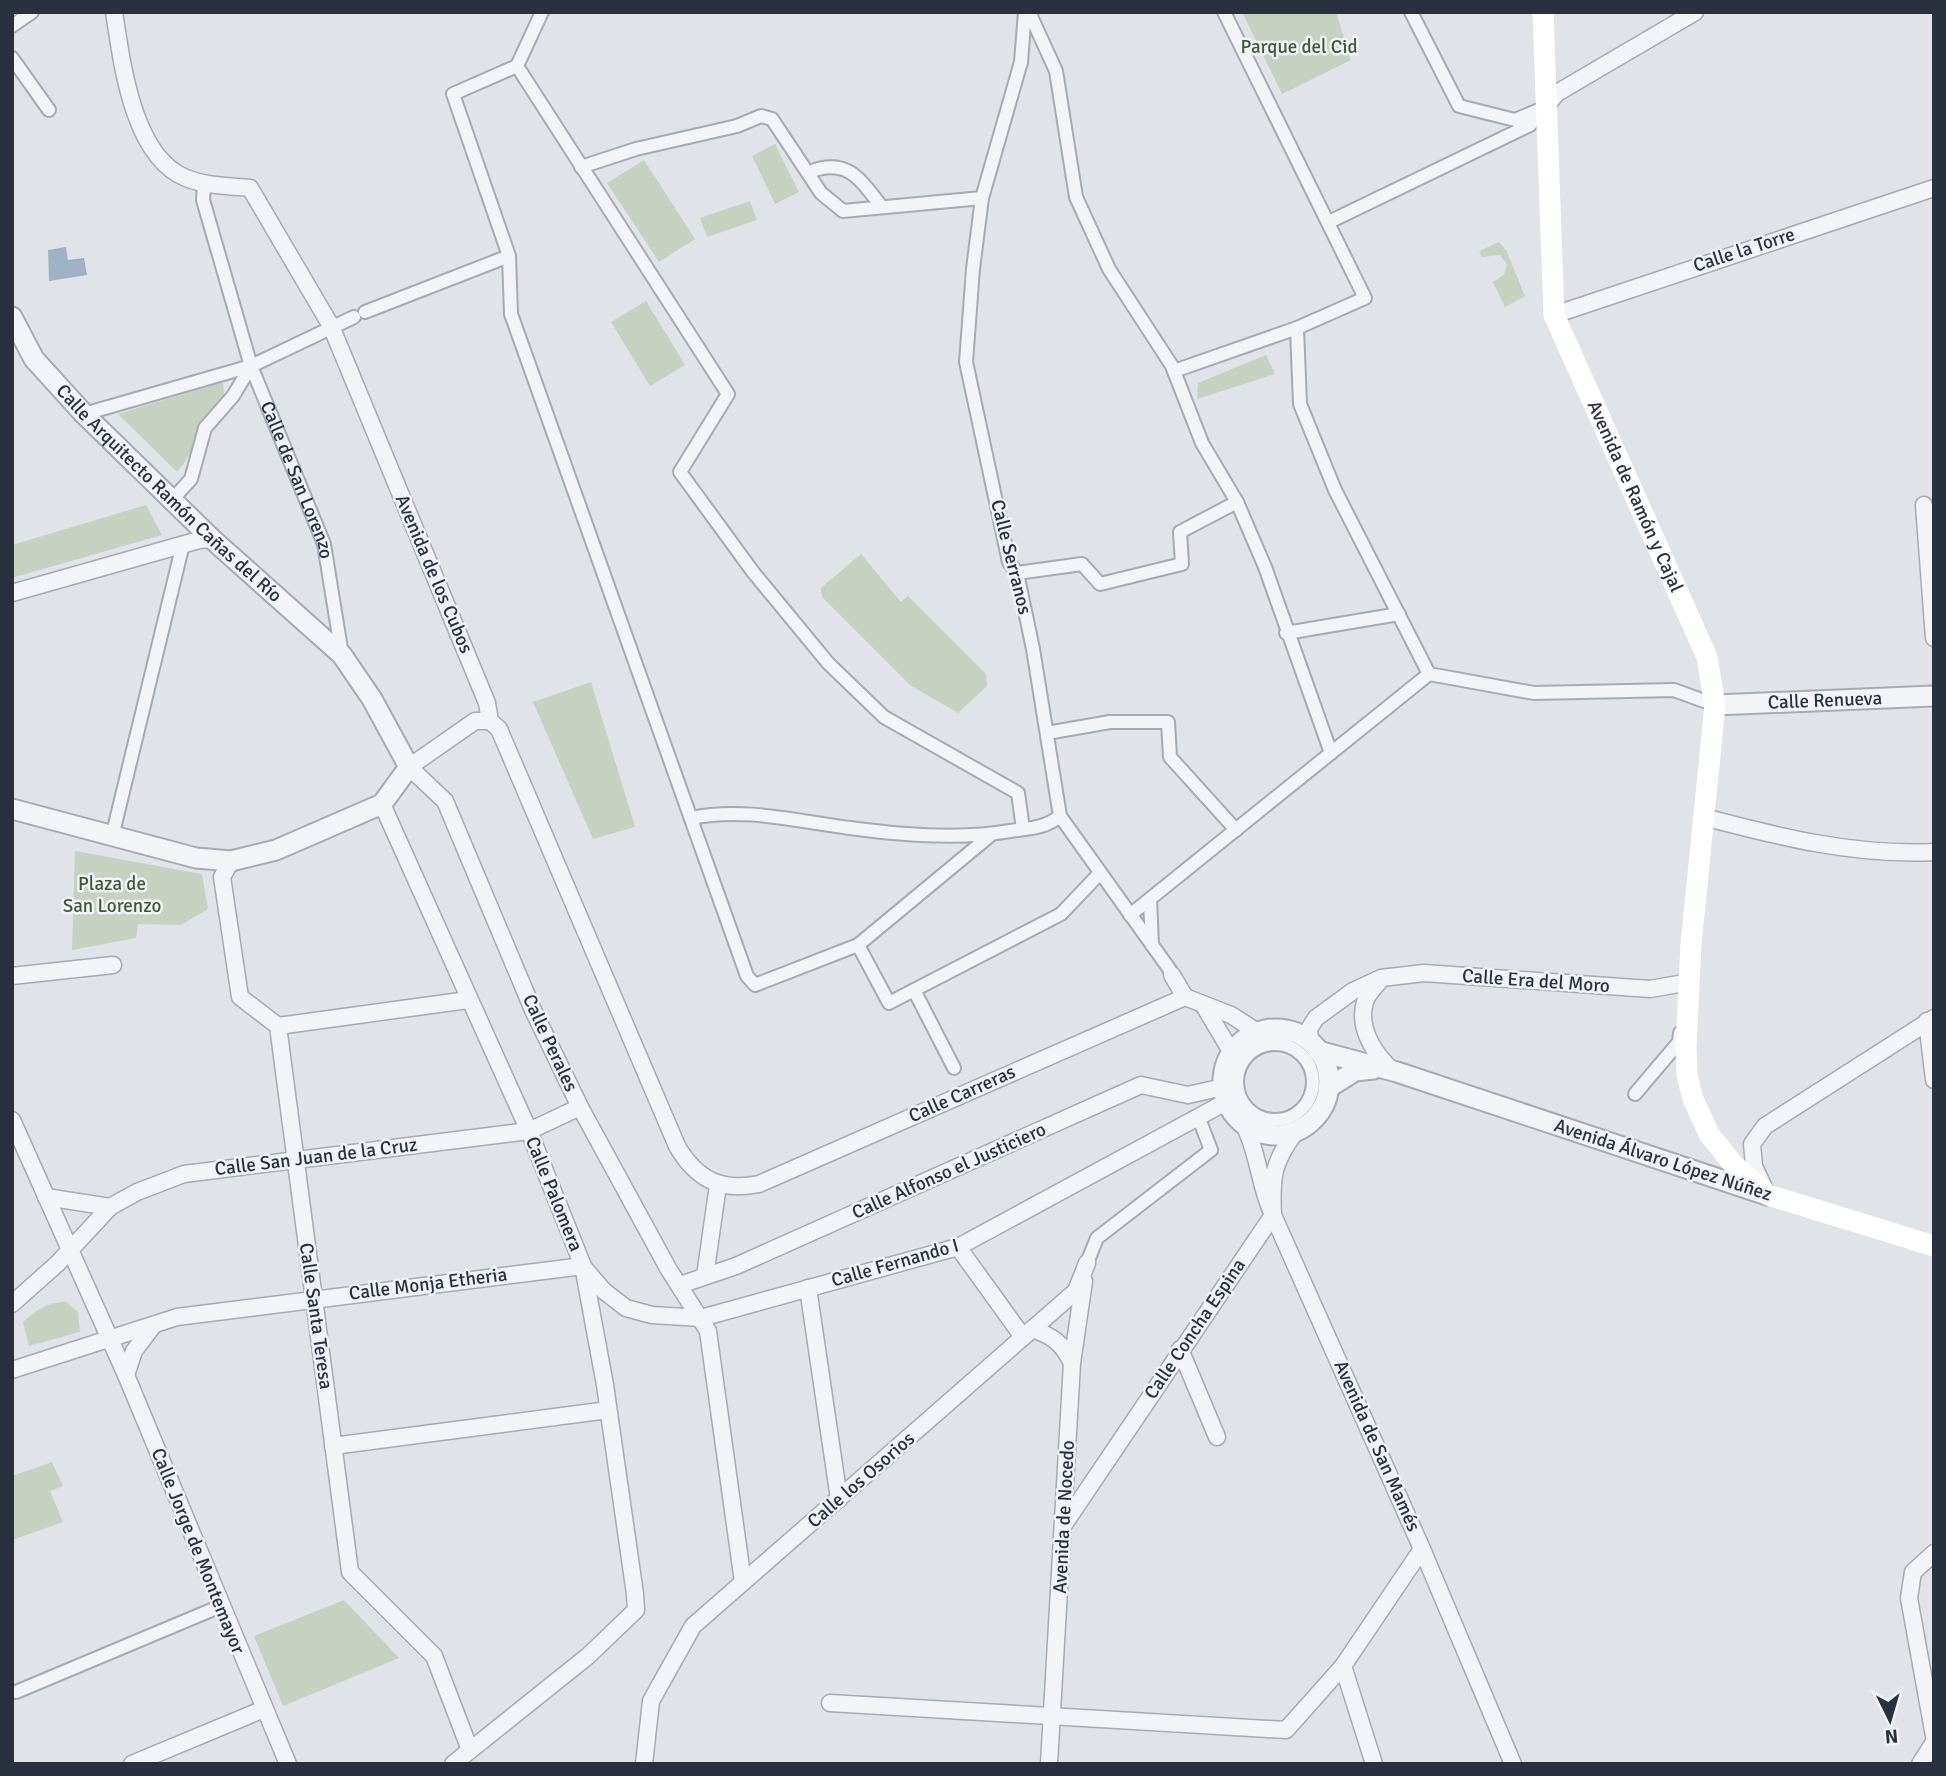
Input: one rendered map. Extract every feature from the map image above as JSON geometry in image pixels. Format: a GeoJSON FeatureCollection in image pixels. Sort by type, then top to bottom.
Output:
{"type":"FeatureCollection","features":[{"type":"Feature","properties":{"kind":"main road","name":"Avenida de Ramón y Cajal"},"geometry":{"type":"LineString","coordinates":[[1543,12],[1554,315],[1707,657],[1715,705],[1690,982],[1687,1075],[1702,1120],[1733,1164],[1768,1195]]}},
{"type":"Feature","properties":{"kind":"main road","name":"Avenida Álvaro López Núñez"},"geometry":{"type":"LineString","coordinates":[[1768,1195],[1930,1240]]}},
{"type":"Feature","properties":{"kind":"street"},"geometry":{"type":"LineString","coordinates":[[12,26],[32,12]]}},
{"type":"Feature","properties":{"kind":"street","name":"Avenida de los Cubos"},"geometry":{"type":"LineString","coordinates":[[114,12],[137,120],[157,156],[183,177],[204,184],[250,188],[331,326],[487,703],[490,721],[499,729],[677,1146],[687,1163],[700,1175],[718,1185]]}},
{"type":"Feature","properties":{"kind":"street"},"geometry":{"type":"LineString","coordinates":[[542,12],[517,66],[453,94],[509,256],[511,314],[747,976],[755,985],[858,945],[992,834]]}},
{"type":"Feature","properties":{"kind":"street"},"geometry":{"type":"LineString","coordinates":[[1027,12],[1056,71],[1076,197],[1109,269],[1174,371],[1202,443],[1237,502],[1265,567],[1286,633],[1331,753]]}},
{"type":"Feature","properties":{"kind":"street","name":"Calle Serranos"},"geometry":{"type":"LineString","coordinates":[[1027,12],[1021,62],[982,198],[972,269],[965,362],[1009,562],[1017,573],[1060,816],[1171,972],[1185,997]]}},
{"type":"Feature","properties":{"kind":"street"},"geometry":{"type":"LineString","coordinates":[[1174,371],[1297,328],[1365,298],[1224,12]]}},
{"type":"Feature","properties":{"kind":"street"},"geometry":{"type":"LineString","coordinates":[[1410,12],[1459,106],[1515,120],[1545,106]]}},
{"type":"Feature","properties":{"kind":"street"},"geometry":{"type":"LineString","coordinates":[[1329,222],[1530,125],[1557,93],[1695,12]]}},
{"type":"Feature","properties":{"kind":"street"},"geometry":{"type":"LineString","coordinates":[[12,58],[49,110]]}},
{"type":"Feature","properties":{"kind":"street"},"geometry":{"type":"LineString","coordinates":[[517,66],[687,326],[728,394],[680,472],[753,572],[828,663],[884,717],[1018,793],[1017,830]]}},
{"type":"Feature","properties":{"kind":"street"},"geometry":{"type":"LineString","coordinates":[[582,167],[636,149],[737,126],[761,116],[772,119],[810,172],[821,193],[843,211],[856,212],[881,206],[982,198]]}},
{"type":"Feature","properties":{"kind":"street"},"geometry":{"type":"LineString","coordinates":[[810,172],[823,167],[839,167],[858,176],[881,206]]}},
{"type":"Feature","properties":{"kind":"street","name":"Calle de San Lorenzo"},"geometry":{"type":"LineString","coordinates":[[204,184],[203,200],[251,366],[324,544],[331,570],[342,655],[372,699],[409,767]]}},
{"type":"Feature","properties":{"kind":"street","name":"Calle la Torre"},"geometry":{"type":"LineString","coordinates":[[1554,315],[1934,188]]}},
{"type":"Feature","properties":{"kind":"street"},"geometry":{"type":"LineString","coordinates":[[84,414],[251,366],[359,314],[509,256]]}},
{"type":"Feature","properties":{"kind":"street","name":"Calle Arquitecto Ramón Cañas del Río"},"geometry":{"type":"LineString","coordinates":[[12,317],[34,359],[84,414],[212,538],[342,655]]}},
{"type":"Feature","properties":{"kind":"street"},"geometry":{"type":"LineString","coordinates":[[1297,328],[1300,404],[1335,490],[1432,676]]}},
{"type":"Feature","properties":{"kind":"street"},"geometry":{"type":"LineString","coordinates":[[172,500],[191,480],[205,428],[233,396],[251,366]]}},
{"type":"Feature","properties":{"kind":"street"},"geometry":{"type":"LineString","coordinates":[[1017,573],[1082,564],[1100,584],[1182,564],[1180,532],[1237,502]]}},
{"type":"Feature","properties":{"kind":"street"},"geometry":{"type":"LineString","coordinates":[[1924,505],[1934,638]]}},
{"type":"Feature","properties":{"kind":"street"},"geometry":{"type":"LineString","coordinates":[[12,593],[212,538]]}},
{"type":"Feature","properties":{"kind":"street"},"geometry":{"type":"LineString","coordinates":[[111,837],[183,544]]}},
{"type":"Feature","properties":{"kind":"street"},"geometry":{"type":"LineString","coordinates":[[1286,633],[1399,614]]}},
{"type":"Feature","properties":{"kind":"street"},"geometry":{"type":"LineString","coordinates":[[1130,915],[1331,753],[1432,676],[1534,694],[1674,690],[1715,705]]}},
{"type":"Feature","properties":{"kind":"street","name":"Calle Renueva"},"geometry":{"type":"LineString","coordinates":[[1715,705],[1934,696]]}},
{"type":"Feature","properties":{"kind":"street"},"geometry":{"type":"LineString","coordinates":[[12,809],[196,858],[231,862],[276,850],[382,804],[409,767],[475,721],[490,721]]}},
{"type":"Feature","properties":{"kind":"street"},"geometry":{"type":"LineString","coordinates":[[1047,733],[1110,722],[1168,722],[1170,757],[1236,830]]}},
{"type":"Feature","properties":{"kind":"street","name":"Calle Perales"},"geometry":{"type":"LineString","coordinates":[[409,767],[445,801],[533,1010],[580,1107],[708,1331],[743,1582]]}},
{"type":"Feature","properties":{"kind":"street","name":"Calle Palomera"},"geometry":{"type":"LineString","coordinates":[[382,804],[529,1131],[583,1266],[608,1410],[636,1610],[588,1656],[470,1750]]}},
{"type":"Feature","properties":{"kind":"street"},"geometry":{"type":"LineString","coordinates":[[691,818],[717,813],[758,814],[878,831],[992,834],[1047,827],[1060,816]]}},
{"type":"Feature","properties":{"kind":"street"},"geometry":{"type":"LineString","coordinates":[[1704,817],[1832,847],[1903,853],[1934,852]]}},
{"type":"Feature","properties":{"kind":"street"},"geometry":{"type":"LineString","coordinates":[[231,862],[222,877],[240,997],[278,1026],[468,1000]]}},
{"type":"Feature","properties":{"kind":"street"},"geometry":{"type":"LineString","coordinates":[[858,945],[889,1003],[1061,914],[1100,873]]}},
{"type":"Feature","properties":{"kind":"street"},"geometry":{"type":"LineString","coordinates":[[1150,899],[1152,945]]}},
{"type":"Feature","properties":{"kind":"street"},"geometry":{"type":"LineString","coordinates":[[12,976],[113,965]]}},
{"type":"Feature","properties":{"kind":"street","name":"Calle Era del Moro"},"geometry":{"type":"LineString","coordinates":[[1312,1053],[1310,1029],[1316,1018],[1353,991],[1381,978],[1424,973],[1650,989],[1690,982]]}},
{"type":"Feature","properties":{"kind":"street"},"geometry":{"type":"LineString","coordinates":[[1381,978],[1365,1002],[1364,1026],[1377,1057],[1393,1070]]}},
{"type":"Feature","properties":{"kind":"street","name":"Avenida de Ramón y Cajal"},"geometry":{"type":"LineString","coordinates":[[1635,1094],[1679,1042],[1690,982]]}},
{"type":"Feature","properties":{"kind":"street"},"geometry":{"type":"LineString","coordinates":[[914,990],[954,1068]]}},
{"type":"Feature","properties":{"kind":"street"},"geometry":{"type":"LineString","coordinates":[[1185,997],[1231,1015],[1259,1032],[1241,1042],[1227,1060],[1224,1095],[1255,1146],[1266,1200],[1273,1215]]}},
{"type":"Feature","properties":{"kind":"street","name":"Calle Carreras"},"geometry":{"type":"LineString","coordinates":[[718,1185],[743,1188],[775,1178],[1185,997]]}},
{"type":"Feature","properties":{"kind":"street"},"geometry":{"type":"LineString","coordinates":[[1204,1006],[1232,1054]]}},
{"type":"Feature","properties":{"kind":"street"},"geometry":{"type":"LineString","coordinates":[[1768,1195],[1754,1166],[1752,1144],[1765,1126],[1930,1019],[1934,1080]]}},
{"type":"Feature","properties":{"kind":"street","name":"Calle Santa Teresa"},"geometry":{"type":"LineString","coordinates":[[278,1026],[350,1573],[434,1656],[470,1750]]}},
{"type":"Feature","properties":{"kind":"street","name":"Avenida Álvaro López Núñez"},"geometry":{"type":"LineString","coordinates":[[1259,1032],[1280,1029],[1296,1033],[1312,1053],[1393,1070],[1768,1195]]}},
{"type":"Feature","properties":{"kind":"street"},"geometry":{"type":"LineString","coordinates":[[1276,1044],[1287,1046],[1304,1057],[1312,1053],[1310,1098],[1297,1114],[1287,1119],[1265,1119],[1245,1107],[1239,1097],[1237,1074],[1241,1063],[1256,1049],[1276,1044]]}},
{"type":"Feature","properties":{"kind":"street"},"geometry":{"type":"LineString","coordinates":[[1244,1125],[1270,1135],[1297,1130],[1318,1113],[1328,1088],[1325,1062],[1312,1053]]}},
{"type":"Feature","properties":{"kind":"street","name":"Avenida Álvaro López Núñez"},"geometry":{"type":"LineString","coordinates":[[1328,1088],[1355,1071],[1366,1068],[1393,1070]]}},
{"type":"Feature","properties":{"kind":"street","name":"Calle Alfonso el Justiciero"},"geometry":{"type":"LineString","coordinates":[[680,1285],[736,1266],[1141,1085],[1188,1095],[1224,1095]]}},
{"type":"Feature","properties":{"kind":"street","name":"Calle Fernando I"},"geometry":{"type":"LineString","coordinates":[[583,1266],[604,1291],[626,1308],[652,1315],[701,1318],[958,1247],[1198,1116],[1224,1095]]}},
{"type":"Feature","properties":{"kind":"street","name":"Calle San Juan de la Cruz"},"geometry":{"type":"LineString","coordinates":[[12,1304],[69,1251],[110,1207],[137,1192],[184,1174],[529,1131],[580,1107]]}},
{"type":"Feature","properties":{"kind":"street","name":"Calle los Osorios"},"geometry":{"type":"LineString","coordinates":[[644,1764],[651,1702],[690,1631],[1076,1291],[1097,1238],[1211,1150],[1198,1116]]}},
{"type":"Feature","properties":{"kind":"street","name":"Calle Jorge de Montemayor"},"geometry":{"type":"LineString","coordinates":[[12,1120],[126,1375],[288,1764]]}},
{"type":"Feature","properties":{"kind":"street","name":"Avenida de San Mamés"},"geometry":{"type":"LineString","coordinates":[[1297,1130],[1273,1170],[1273,1215],[1422,1549],[1513,1764]]}},
{"type":"Feature","properties":{"kind":"street"},"geometry":{"type":"LineString","coordinates":[[705,1276],[718,1185]]}},
{"type":"Feature","properties":{"kind":"street"},"geometry":{"type":"LineString","coordinates":[[46,1197],[110,1207]]}},
{"type":"Feature","properties":{"kind":"street","name":"Calle Concha Espina"},"geometry":{"type":"LineString","coordinates":[[1064,1523],[1273,1215]]}},
{"type":"Feature","properties":{"kind":"street"},"geometry":{"type":"LineString","coordinates":[[958,1247],[1027,1333],[1045,1333],[1063,1345],[1072,1363]]}},
{"type":"Feature","properties":{"kind":"street","name":"Calle Monja Etheria"},"geometry":{"type":"LineString","coordinates":[[12,1370],[177,1317],[583,1266]]}},
{"type":"Feature","properties":{"kind":"street","name":"Avenida de Nocedo"},"geometry":{"type":"LineString","coordinates":[[1049,1764],[1072,1363],[1083,1299],[1085,1267]]}},
{"type":"Feature","properties":{"kind":"street"},"geometry":{"type":"LineString","coordinates":[[808,1288],[839,1499]]}},
{"type":"Feature","properties":{"kind":"street"},"geometry":{"type":"LineString","coordinates":[[593,1313],[604,1291]]}},
{"type":"Feature","properties":{"kind":"street"},"geometry":{"type":"LineString","coordinates":[[126,1375],[134,1351],[156,1323]]}},
{"type":"Feature","properties":{"kind":"street"},"geometry":{"type":"LineString","coordinates":[[1180,1349],[1217,1437]]}},
{"type":"Feature","properties":{"kind":"street"},"geometry":{"type":"LineString","coordinates":[[333,1446],[608,1410]]}},
{"type":"Feature","properties":{"kind":"street"},"geometry":{"type":"LineString","coordinates":[[830,1703],[1286,1730],[1343,1666],[1422,1549]]}},
{"type":"Feature","properties":{"kind":"street"},"geometry":{"type":"LineString","coordinates":[[1934,1553],[1913,1572],[1909,1598],[1934,1737]]}},
{"type":"Feature","properties":{"kind":"street"},"geometry":{"type":"LineString","coordinates":[[16,1692],[221,1606]]}},
{"type":"Feature","properties":{"kind":"street"},"geometry":{"type":"LineString","coordinates":[[1343,1666],[1374,1764]]}},
{"type":"Feature","properties":{"kind":"street"},"geometry":{"type":"LineString","coordinates":[[132,1764],[264,1709]]}},
{"type":"Feature","properties":{"kind":"street"},"geometry":{"type":"LineString","coordinates":[[1920,1764],[1934,1742]]}},
{"type":"Feature","properties":{"kind":"street"},"geometry":{"type":"LineString","coordinates":[[453,1764],[470,1750]]}},
{"type":"Feature","properties":{"kind":"green space","name":"Parque del Cid"},"geometry":{"type":"Polygon","coordinates":[[[1242,12],[1336,12],[1351,60],[1282,94],[1242,12]]]}},
{"type":"Feature","properties":{"kind":"green space"},"geometry":{"type":"Polygon","coordinates":[[[775,144],[799,192],[775,204],[752,156],[775,144]]]}},
{"type":"Feature","properties":{"kind":"green space"},"geometry":{"type":"Polygon","coordinates":[[[644,160],[695,239],[659,262],[607,183],[644,160]]]}},
{"type":"Feature","properties":{"kind":"green space"},"geometry":{"type":"Polygon","coordinates":[[[750,201],[757,220],[707,237],[700,218],[750,201]]]}},
{"type":"Feature","properties":{"kind":"green space"},"geometry":{"type":"Polygon","coordinates":[[[1499,242],[1506,250],[1525,296],[1505,307],[1493,282],[1504,275],[1507,264],[1500,255],[1482,257],[1479,251],[1499,242]]]}},
{"type":"Feature","properties":{"kind":"green space"},"geometry":{"type":"Polygon","coordinates":[[[646,301],[685,365],[650,386],[611,322],[646,301]]]}},
{"type":"Feature","properties":{"kind":"green space"},"geometry":{"type":"Polygon","coordinates":[[[1266,355],[1275,374],[1197,399],[1198,383],[1266,355]]]}},
{"type":"Feature","properties":{"kind":"green space"},"geometry":{"type":"Polygon","coordinates":[[[223,382],[224,395],[208,414],[190,453],[177,472],[118,414],[223,382]]]}},
{"type":"Feature","properties":{"kind":"green space"},"geometry":{"type":"Polygon","coordinates":[[[146,505],[162,535],[12,578],[12,545],[146,505]]]}},
{"type":"Feature","properties":{"kind":"green space"},"geometry":{"type":"Polygon","coordinates":[[[861,554],[901,602],[908,596],[986,674],[987,686],[958,713],[910,685],[822,597],[821,588],[861,554]]]}},
{"type":"Feature","properties":{"kind":"green space"},"geometry":{"type":"Polygon","coordinates":[[[591,682],[635,827],[593,839],[533,702],[591,682]]]}},
{"type":"Feature","properties":{"kind":"green space","name":"Plaza de San Lorenzo"},"geometry":{"type":"Polygon","coordinates":[[[75,851],[202,874],[208,909],[181,925],[138,924],[136,938],[72,950],[75,851]]]}},
{"type":"Feature","properties":{"kind":"green space"},"geometry":{"type":"Polygon","coordinates":[[[66,1302],[78,1312],[80,1332],[29,1346],[23,1322],[43,1308],[66,1302]]]}},
{"type":"Feature","properties":{"kind":"green space"},"geometry":{"type":"Polygon","coordinates":[[[52,1462],[63,1486],[50,1491],[63,1522],[12,1540],[12,1476],[52,1462]]]}},
{"type":"Feature","properties":{"kind":"green space"},"geometry":{"type":"Polygon","coordinates":[[[344,1600],[399,1658],[283,1706],[254,1636],[344,1600]]]}},
{"type":"Feature","properties":{"kind":"water"},"geometry":{"type":"Polygon","coordinates":[[[66,247],[68,260],[84,258],[87,275],[49,281],[48,250],[66,247]]]}}]}
